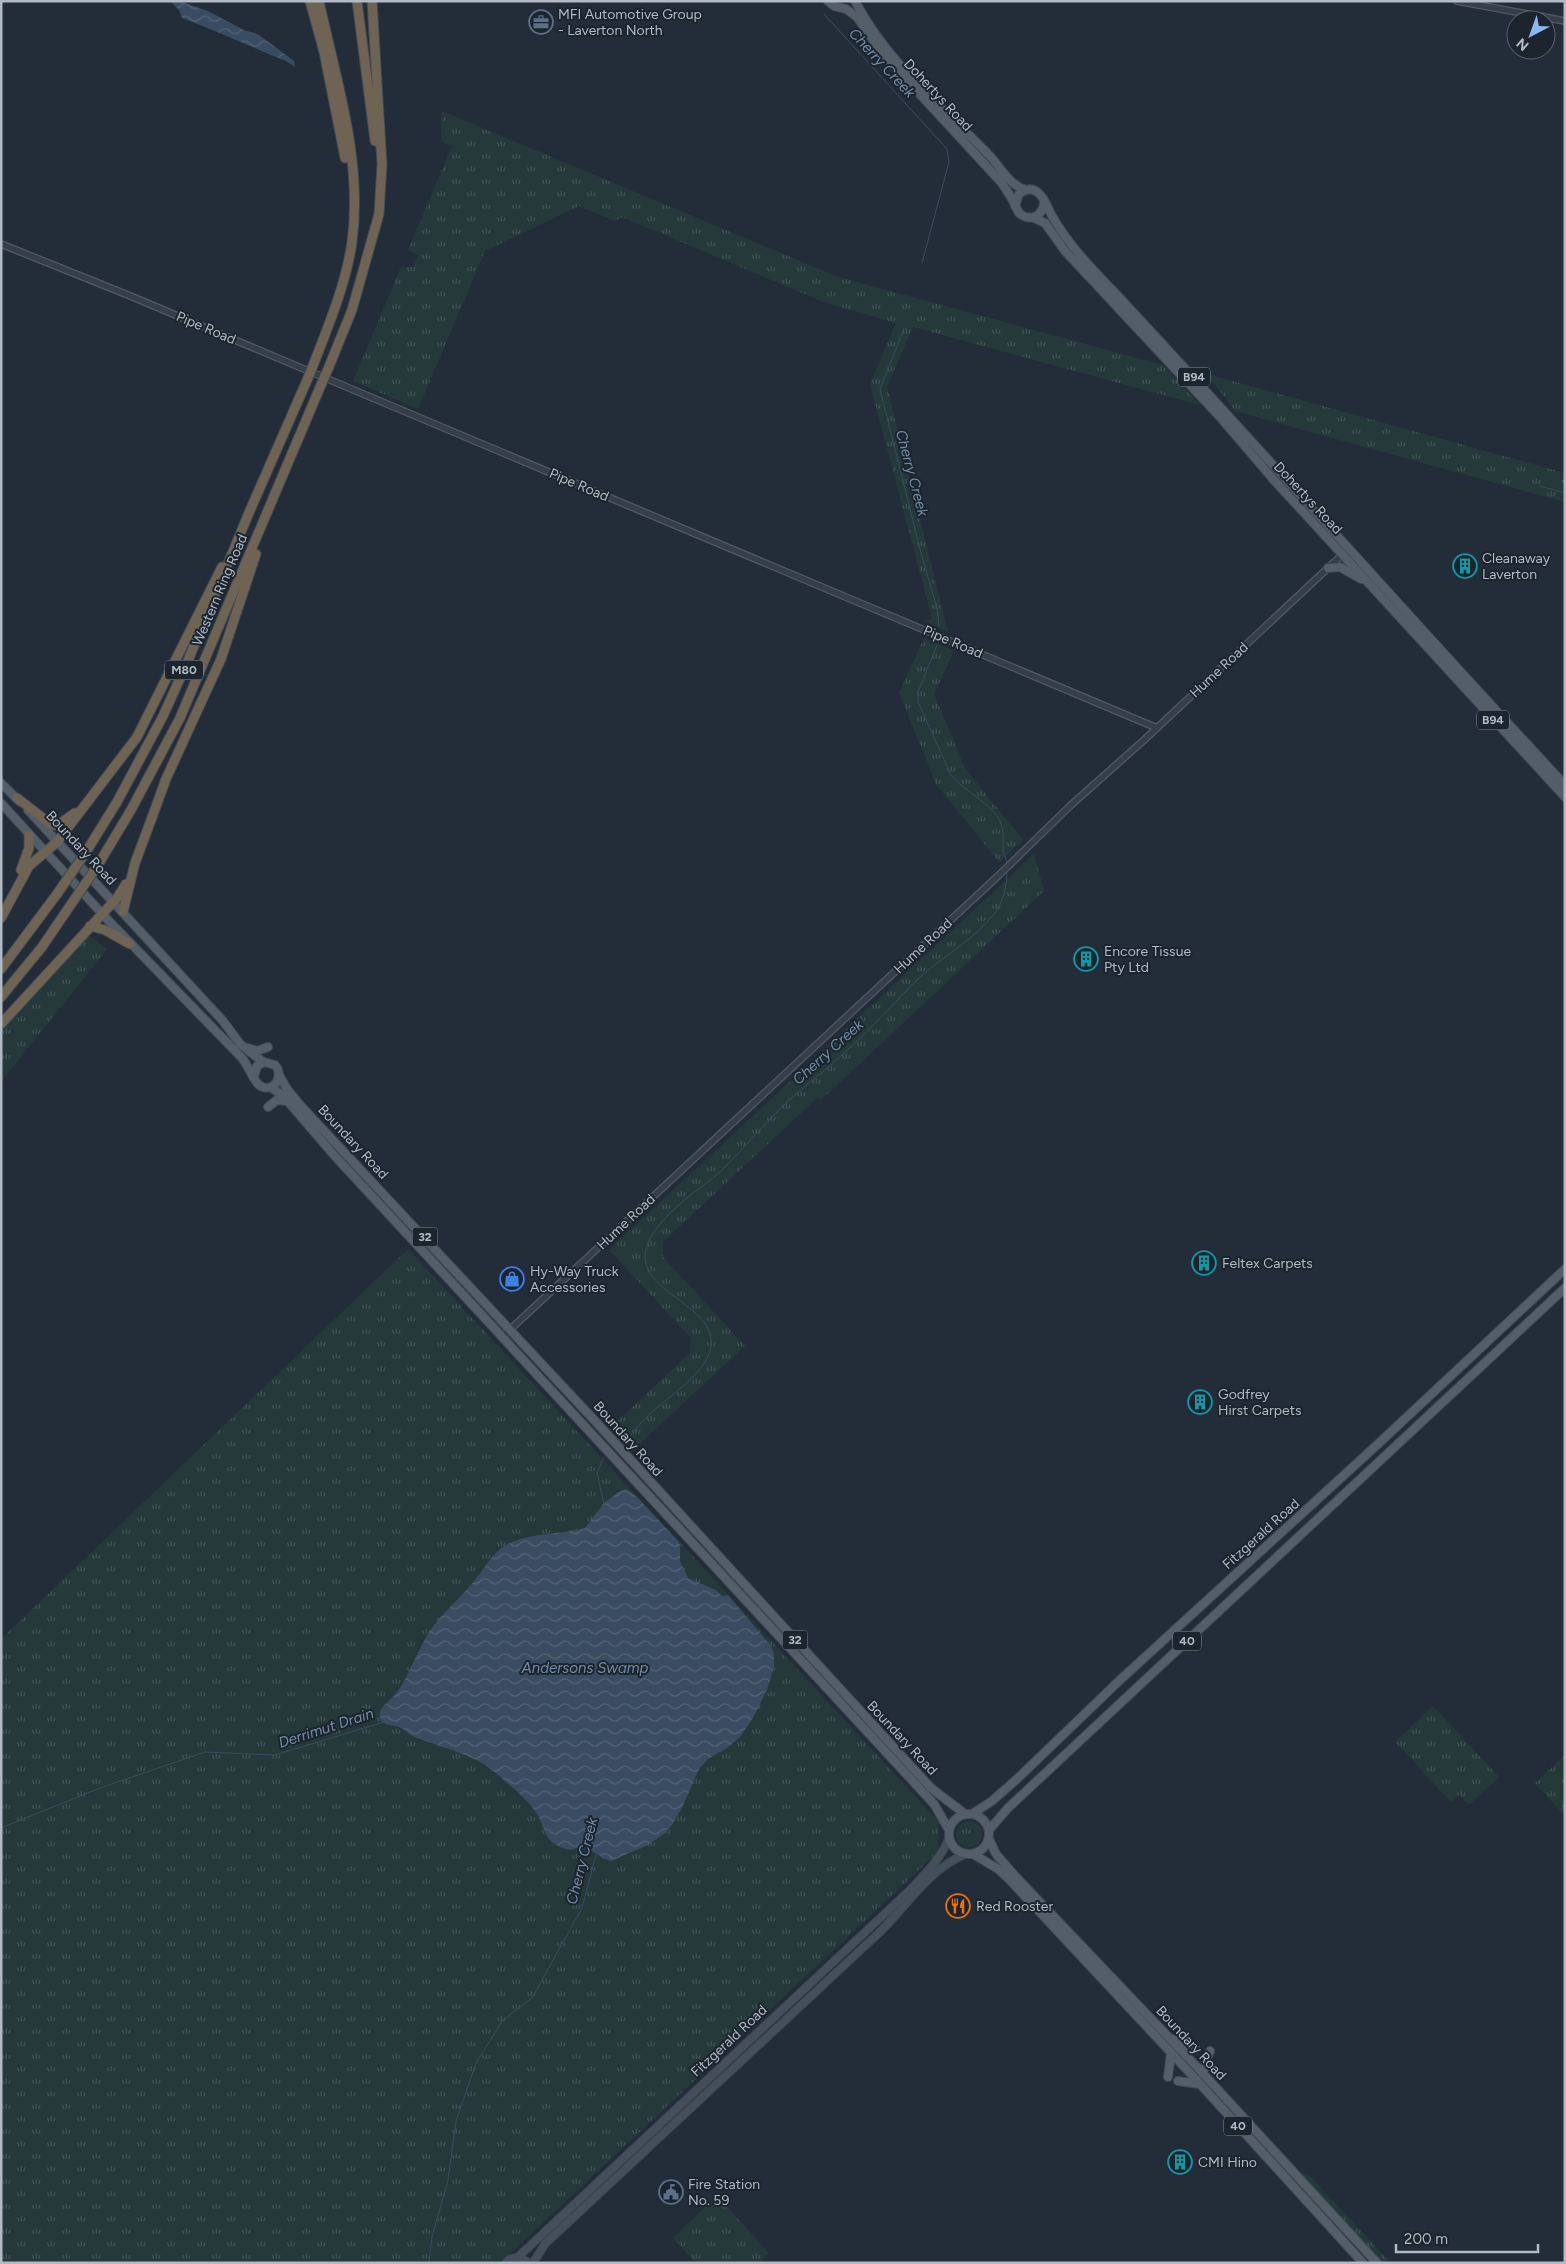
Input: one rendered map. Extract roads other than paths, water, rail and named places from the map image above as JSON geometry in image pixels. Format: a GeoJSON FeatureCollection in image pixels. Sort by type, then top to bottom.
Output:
{"type":"FeatureCollection","features":[{"type":"Feature","properties":{"kind":"highway"},"geometry":{"type":"LineString","coordinates":[[310,1],[324,52],[343,143],[348,175],[352,243]]}},
{"type":"Feature","properties":{"kind":"highway"},"geometry":{"type":"LineString","coordinates":[[319,1],[332,52],[349,142],[353,176],[352,243]]}},
{"type":"Feature","properties":{"kind":"highway"},"geometry":{"type":"LineString","coordinates":[[357,1],[377,164],[376,213],[370,246]]}},
{"type":"Feature","properties":{"kind":"highway"},"geometry":{"type":"LineString","coordinates":[[370,246],[379,214],[382,164],[372,1]]}},
{"type":"Feature","properties":{"kind":"highway","name":"Western Ring Road"},"geometry":{"type":"LineString","coordinates":[[1,969],[58,894],[86,852],[117,802],[163,716],[314,363],[335,306],[352,243]]}},
{"type":"Feature","properties":{"kind":"highway","name":"Western Ring Road"},"geometry":{"type":"LineString","coordinates":[[1,997],[42,947],[98,865],[136,803],[180,718],[322,385],[352,310],[370,246]]}},
{"type":"Feature","properties":{"kind":"highway"},"geometry":{"type":"LineString","coordinates":[[1,1024],[124,889],[166,779],[226,644],[271,504]]}},
{"type":"Feature","properties":{"kind":"highway"},"geometry":{"type":"LineString","coordinates":[[1,917],[29,866],[58,842],[144,726],[248,515]]}},
{"type":"Feature","properties":{"kind":"highway"},"geometry":{"type":"LineString","coordinates":[[17,798],[46,822],[55,825],[65,820],[87,802]]}},
{"type":"Feature","properties":{"kind":"highway"},"geometry":{"type":"LineString","coordinates":[[1,917],[28,852],[29,835]]}},
{"type":"Feature","properties":{"kind":"highway"},"geometry":{"type":"LineString","coordinates":[[123,912],[135,863]]}},
{"type":"Feature","properties":{"kind":"highway"},"geometry":{"type":"LineString","coordinates":[[90,926],[105,930],[130,944]]}},
{"type":"Feature","properties":{"kind":"main road","name":"B94"},"geometry":{"type":"LineString","coordinates":[[828,1],[838,6]]}},
{"type":"Feature","properties":{"kind":"main road"},"geometry":{"type":"LineString","coordinates":[[838,6],[848,1]]}},
{"type":"Feature","properties":{"kind":"main road","name":"Dohertys Road"},"geometry":{"type":"LineString","coordinates":[[856,1],[873,32],[890,52],[995,161],[1012,182],[1026,190]]}},
{"type":"Feature","properties":{"kind":"main road","name":"Dohertys Road"},"geometry":{"type":"LineString","coordinates":[[838,6],[857,17],[881,52],[1001,182],[1016,206]]}},
{"type":"Feature","properties":{"kind":"main road","name":"B94"},"geometry":{"type":"LineString","coordinates":[[1026,190],[1038,192],[1044,202]]}},
{"type":"Feature","properties":{"kind":"main road"},"geometry":{"type":"LineString","coordinates":[[1016,206],[1019,194],[1026,190]]}},
{"type":"Feature","properties":{"kind":"main road"},"geometry":{"type":"LineString","coordinates":[[1034,218],[1040,214],[1044,202]]}},
{"type":"Feature","properties":{"kind":"main road","name":"Dohertys Road"},"geometry":{"type":"LineString","coordinates":[[1044,202],[1064,235],[1085,261],[1192,375],[1346,551],[1456,668],[1564,791]]}},
{"type":"Feature","properties":{"kind":"main road","name":"B94"},"geometry":{"type":"LineString","coordinates":[[1016,206],[1022,216],[1034,218]]}},
{"type":"Feature","properties":{"kind":"main road","name":"Dohertys Road"},"geometry":{"type":"LineString","coordinates":[[1034,218],[1045,223],[1065,251],[1220,417],[1272,479],[1346,551],[1433,656],[1564,791]]}},
{"type":"Feature","properties":{"kind":"main road"},"geometry":{"type":"LineString","coordinates":[[1328,568],[1340,567],[1352,573],[1385,600]]}},
{"type":"Feature","properties":{"kind":"main road","name":"Boundary Road"},"geometry":{"type":"LineString","coordinates":[[1,783],[114,901],[223,1022],[240,1044],[263,1062]]}},
{"type":"Feature","properties":{"kind":"main road","name":"32"},"geometry":{"type":"LineString","coordinates":[[1,803],[130,944],[242,1058],[260,1085],[271,1087]]}},
{"type":"Feature","properties":{"kind":"main road"},"geometry":{"type":"LineString","coordinates":[[240,1044],[257,1051],[268,1047]]}},
{"type":"Feature","properties":{"kind":"main road"},"geometry":{"type":"LineString","coordinates":[[254,1076],[257,1066],[263,1062]]}},
{"type":"Feature","properties":{"kind":"main road","name":"32"},"geometry":{"type":"LineString","coordinates":[[263,1062],[275,1065],[280,1075]]}},
{"type":"Feature","properties":{"kind":"main road"},"geometry":{"type":"LineString","coordinates":[[271,1087],[278,1081],[280,1075]]}},
{"type":"Feature","properties":{"kind":"main road","name":"Boundary Road"},"geometry":{"type":"LineString","coordinates":[[280,1075],[288,1090],[300,1105],[510,1330],[931,1788],[968,1814]]}},
{"type":"Feature","properties":{"kind":"main road","name":"Boundary Road"},"geometry":{"type":"LineString","coordinates":[[271,1087],[287,1101],[319,1140],[934,1804],[949,1834]]}},
{"type":"Feature","properties":{"kind":"main road"},"geometry":{"type":"LineString","coordinates":[[268,1107],[277,1100],[287,1101]]}},
{"type":"Feature","properties":{"kind":"main road","name":"Fitzgerald Road"},"geometry":{"type":"LineString","coordinates":[[968,1814],[992,1801],[1017,1779],[1174,1630],[1565,1269]]}},
{"type":"Feature","properties":{"kind":"main road","name":"Fitzgerald Road"},"geometry":{"type":"LineString","coordinates":[[989,1830],[1008,1808],[1565,1288]]}},
{"type":"Feature","properties":{"kind":"main road"},"geometry":{"type":"LineString","coordinates":[[1523,1308],[1533,1318]]}},
{"type":"Feature","properties":{"kind":"main road"},"geometry":{"type":"LineString","coordinates":[[623,1468],[630,1460]]}},
{"type":"Feature","properties":{"kind":"main road"},"geometry":{"type":"LineString","coordinates":[[1174,1630],[1186,1642]]}},
{"type":"Feature","properties":{"kind":"main road"},"geometry":{"type":"LineString","coordinates":[[968,1814],[985,1821],[989,1830],[989,1839],[984,1849],[970,1854]]}},
{"type":"Feature","properties":{"kind":"main road","name":"40"},"geometry":{"type":"LineString","coordinates":[[968,1814],[956,1818],[949,1834],[953,1847],[970,1854]]}},
{"type":"Feature","properties":{"kind":"main road","name":"Fitzgerald Road"},"geometry":{"type":"LineString","coordinates":[[506,2263],[518,2256],[909,1891],[943,1853],[949,1834]]}},
{"type":"Feature","properties":{"kind":"main road","name":"Boundary Road"},"geometry":{"type":"LineString","coordinates":[[989,1839],[996,1854],[1016,1878],[1203,2074],[1377,2263]]}},
{"type":"Feature","properties":{"kind":"main road","name":"Boundary Road"},"geometry":{"type":"LineString","coordinates":[[970,1854],[1008,1878],[1364,2263]]}},
{"type":"Feature","properties":{"kind":"main road","name":"Fitzgerald Road"},"geometry":{"type":"LineString","coordinates":[[533,2263],[545,2244],[882,1930],[933,1876],[948,1863],[970,1854]]}},
{"type":"Feature","properties":{"kind":"main road"},"geometry":{"type":"LineString","coordinates":[[1169,2038],[1196,2049]]}},
{"type":"Feature","properties":{"kind":"main road"},"geometry":{"type":"LineString","coordinates":[[1203,2074],[1204,2064],[1210,2051]]}},
{"type":"Feature","properties":{"kind":"main road"},"geometry":{"type":"LineString","coordinates":[[1168,2077],[1171,2053]]}},
{"type":"Feature","properties":{"kind":"main road"},"geometry":{"type":"LineString","coordinates":[[1178,2081],[1200,2084]]}},
{"type":"Feature","properties":{"kind":"main road"},"geometry":{"type":"LineString","coordinates":[[1289,2182],[1295,2174]]}},
{"type":"Feature","properties":{"kind":"main road"},"geometry":{"type":"LineString","coordinates":[[518,2256],[529,2263]]}},
{"type":"Feature","properties":{"kind":"street"},"geometry":{"type":"LineString","coordinates":[[1456,1],[1565,21]]}},
{"type":"Feature","properties":{"kind":"street","name":"Pipe Road"},"geometry":{"type":"LineString","coordinates":[[1,244],[128,295],[1157,728]]}},
{"type":"Feature","properties":{"kind":"street","name":"Hume Road"},"geometry":{"type":"LineString","coordinates":[[502,1337],[998,876],[1071,805],[1157,728],[1346,551]]}},
{"type":"Feature","properties":{"kind":"water"},"geometry":{"type":"Polygon","coordinates":[[[170,1],[179,1],[208,11],[244,30],[259,35],[294,61],[295,67],[286,61],[182,18],[179,10],[170,1]]]}},
{"type":"Feature","properties":{"kind":"water","name":"Andersons Swamp"},"geometry":{"type":"Polygon","coordinates":[[[626,1489],[637,1497],[678,1541],[680,1545],[680,1561],[688,1578],[716,1590],[722,1596],[728,1595],[771,1646],[774,1654],[774,1667],[767,1690],[753,1718],[740,1737],[727,1748],[708,1759],[699,1769],[682,1808],[672,1825],[664,1834],[648,1845],[611,1861],[587,1849],[576,1848],[571,1850],[555,1844],[549,1838],[529,1803],[488,1767],[469,1756],[413,1736],[399,1727],[385,1724],[380,1717],[380,1713],[403,1683],[434,1625],[470,1586],[498,1551],[508,1544],[527,1537],[585,1528],[604,1503],[620,1491],[626,1489]]]}},
{"type":"Feature","properties":{"kind":"waterway","name":"Cherry Creek"},"geometry":{"type":"LineString","coordinates":[[824,14],[947,149],[949,162],[922,263]]}},
{"type":"Feature","properties":{"kind":"waterway","name":"Cherry Creek"},"geometry":{"type":"LineString","coordinates":[[904,329],[880,389],[921,553],[937,608],[939,626]]}},
{"type":"Feature","properties":{"kind":"waterway"},"geometry":{"type":"LineString","coordinates":[[1540,486],[1565,493]]}},
{"type":"Feature","properties":{"kind":"waterway","name":"Cherry Creek"},"geometry":{"type":"LineString","coordinates":[[937,645],[918,692],[918,702],[951,775],[997,815],[1003,831],[1003,850],[1007,863]]}},
{"type":"Feature","properties":{"kind":"waterway","name":"Cherry Creek"},"geometry":{"type":"LineString","coordinates":[[627,1439],[648,1416],[693,1377],[701,1368],[710,1351],[709,1331],[698,1315],[663,1288],[650,1273],[645,1255],[654,1232],[682,1202],[722,1170],[787,1102],[864,1035],[919,978],[968,940],[986,923],[994,914],[1003,898],[1007,870]]}},
{"type":"Feature","properties":{"kind":"waterway","name":"Cherry Creek"},"geometry":{"type":"LineString","coordinates":[[604,1457],[597,1473],[604,1504]]}},
{"type":"Feature","properties":{"kind":"waterway","name":"Derrimut Drain"},"geometry":{"type":"LineString","coordinates":[[1,1828],[103,1787],[205,1752],[275,1755],[384,1722]]}},
{"type":"Feature","properties":{"kind":"waterway","name":"Cherry Creek"},"geometry":{"type":"LineString","coordinates":[[429,2263],[432,2237],[448,2180],[456,2121],[476,2063],[503,2020],[532,1998],[582,1908],[596,1855]]}},
{"type":"Feature","properties":{"kind":"place","name":"MFI Automotive Group - Laverton North"},"geometry":{"type":"Point","coordinates":[541,22]}},
{"type":"Feature","properties":{"kind":"place","name":"Cleanaway Laverton"},"geometry":{"type":"Point","coordinates":[1465,566]}},
{"type":"Feature","properties":{"kind":"place","name":"Encore Tissue Pty Ltd"},"geometry":{"type":"Point","coordinates":[1086,959]}},
{"type":"Feature","properties":{"kind":"place","name":"Feltex Carpets"},"geometry":{"type":"Point","coordinates":[1204,1263]}},
{"type":"Feature","properties":{"kind":"place","name":"Hy-Way Truck Accessories"},"geometry":{"type":"Point","coordinates":[512,1279]}},
{"type":"Feature","properties":{"kind":"place","name":"Godfrey Hirst Carpets"},"geometry":{"type":"Point","coordinates":[1200,1402]}},
{"type":"Feature","properties":{"kind":"place","name":"Red Rooster"},"geometry":{"type":"Point","coordinates":[958,1906]}},
{"type":"Feature","properties":{"kind":"place","name":"CMI Hino"},"geometry":{"type":"Point","coordinates":[1180,2162]}},
{"type":"Feature","properties":{"kind":"place","name":"Fire Station No. 59"},"geometry":{"type":"Point","coordinates":[671,2192]}}]}
